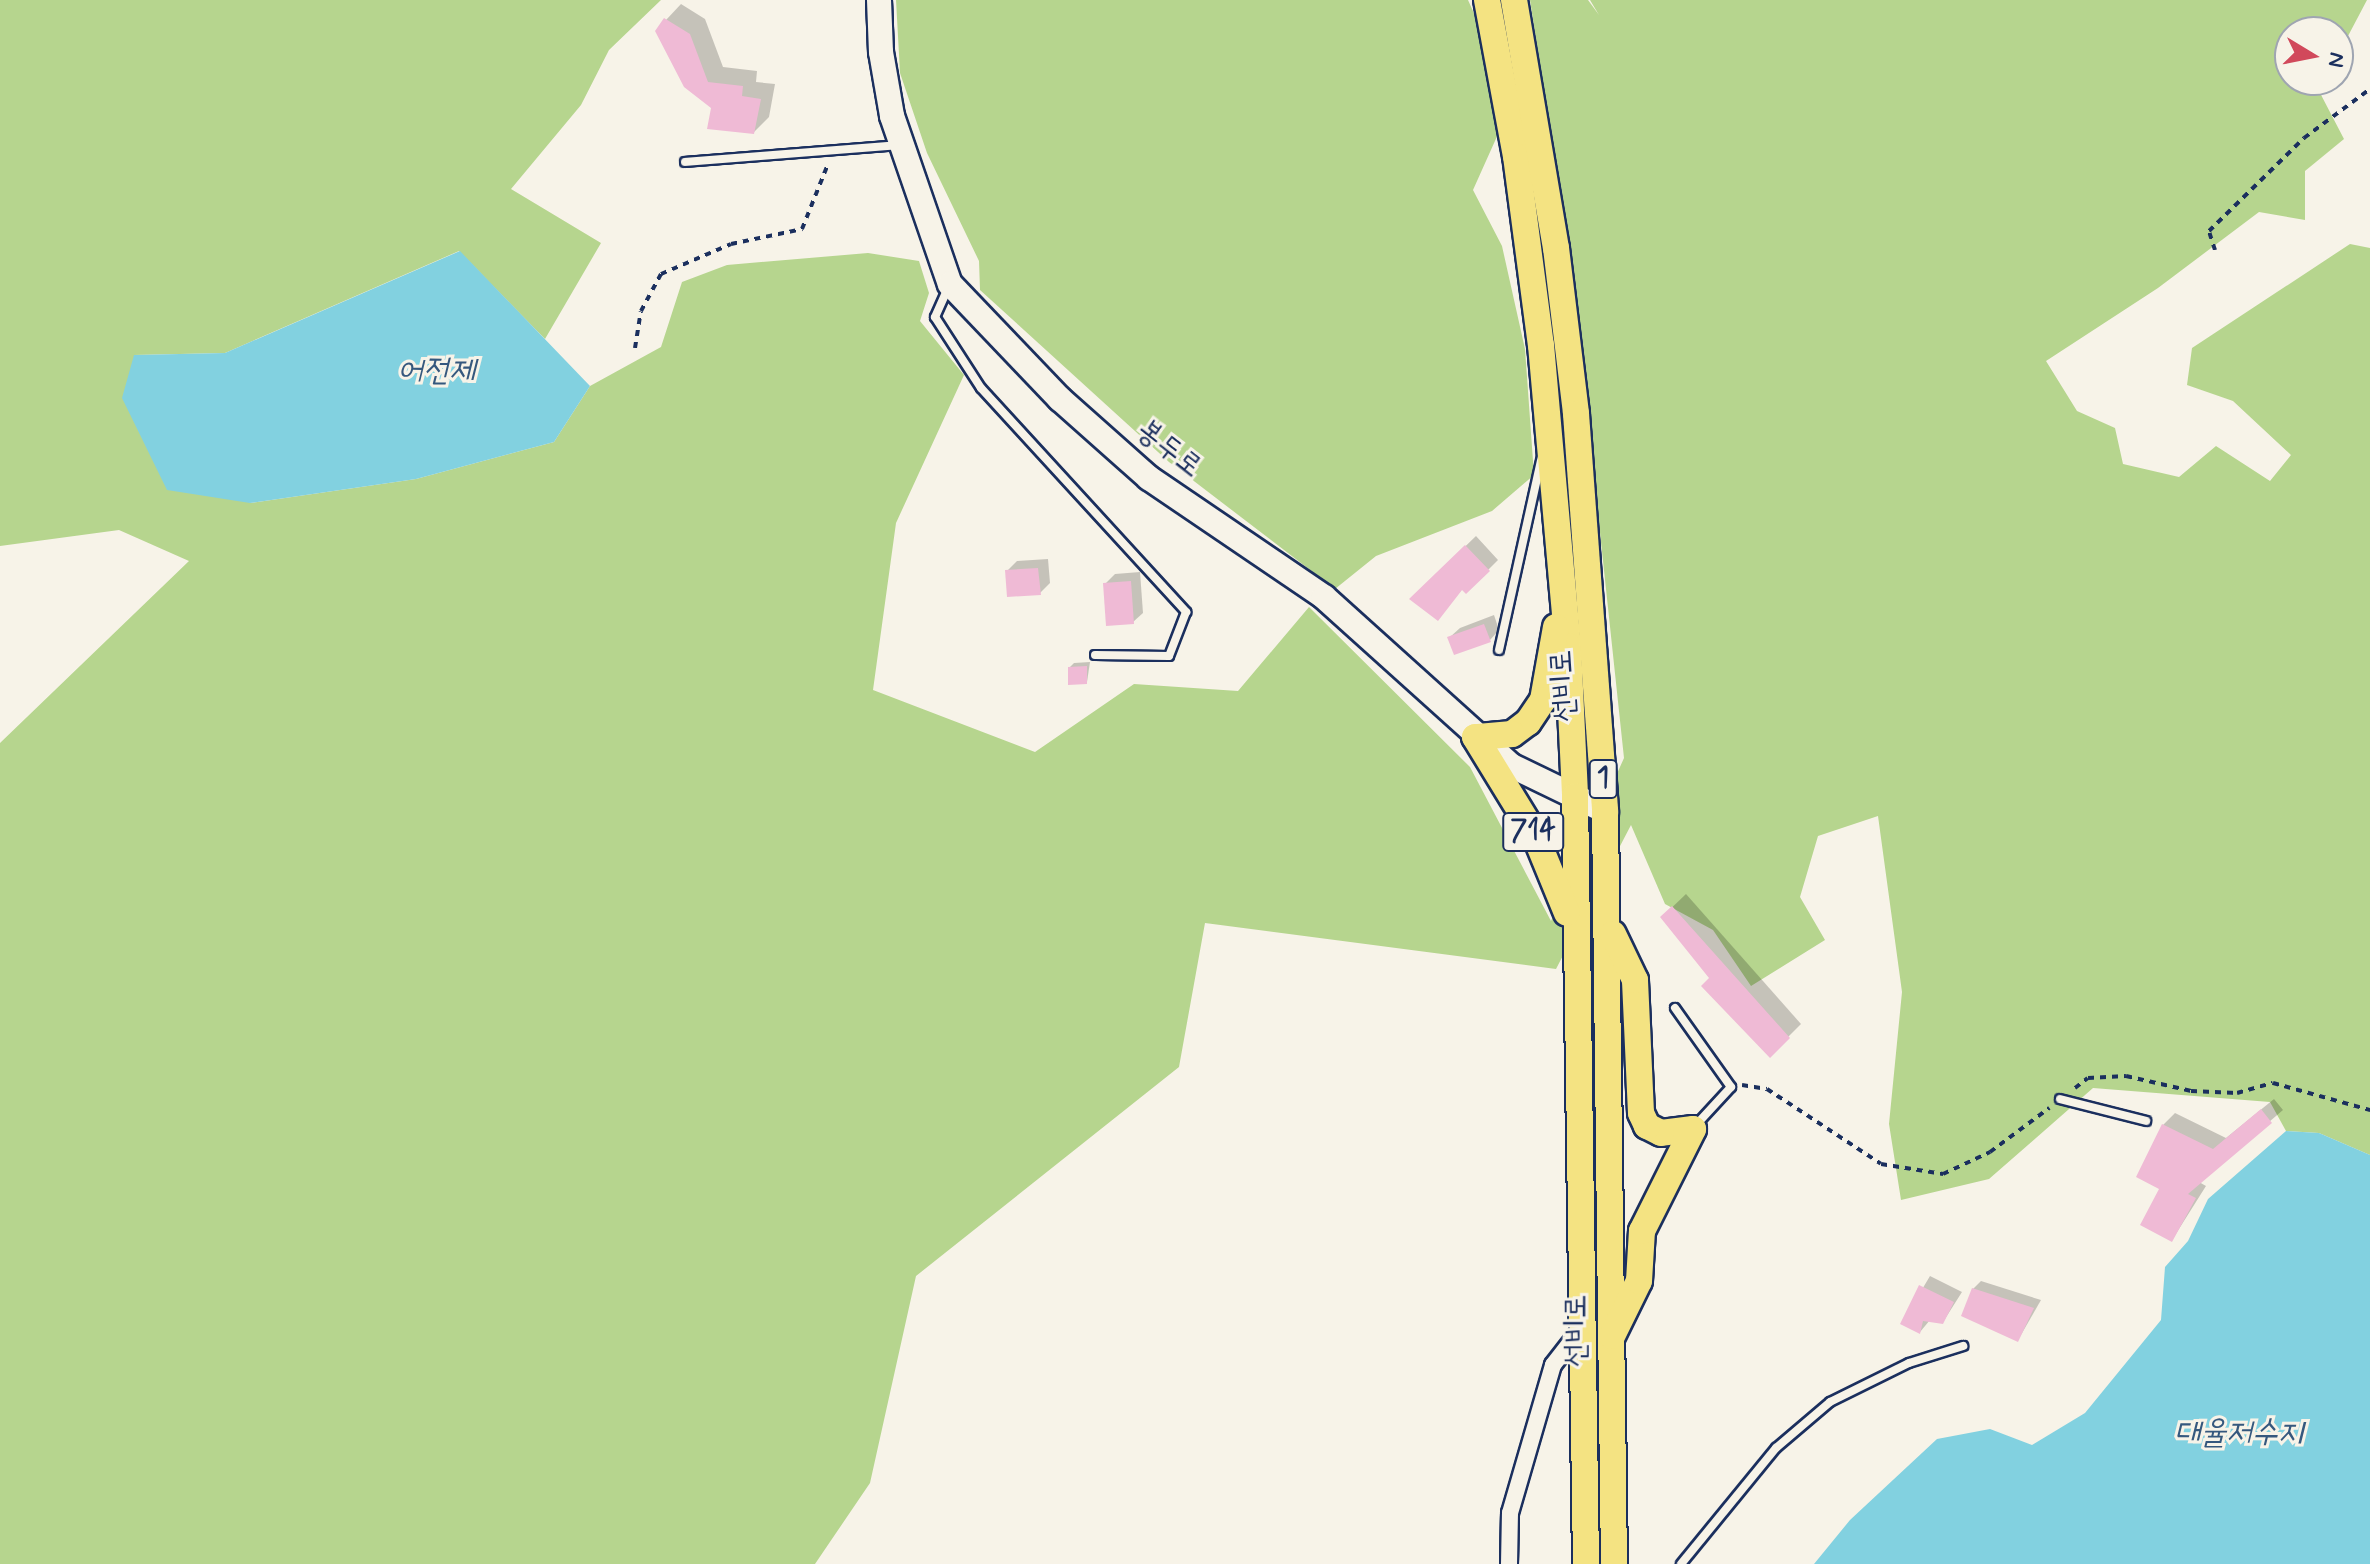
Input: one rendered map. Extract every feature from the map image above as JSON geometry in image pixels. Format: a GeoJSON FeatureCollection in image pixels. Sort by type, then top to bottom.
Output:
{"type":"FeatureCollection","features":[{"type":"Feature","properties":{"kind":"main road","name":"봉두로"},"geometry":{"type":"LineString","coordinates":[[879,0],[881,52],[900,145],[950,284],[1060,399],[1149,478],[1324,597],[1475,737],[1512,766],[1605,811]]}},
{"type":"Feature","properties":{"kind":"main road","name":"선비로"},"geometry":{"type":"LineString","coordinates":[[1487,0],[1516,156],[1548,428],[1561,574],[1575,796],[1574,936],[1586,1564]]}},
{"type":"Feature","properties":{"kind":"main road","name":"선비로"},"geometry":{"type":"LineString","coordinates":[[1514,0],[1553,233],[1576,414],[1605,811],[1614,1564]]}},
{"type":"Feature","properties":{"kind":"main road"},"geometry":{"type":"LineString","coordinates":[[1475,737],[1512,734],[1543,700],[1561,574]]}},
{"type":"Feature","properties":{"kind":"main road","name":"714"},"geometry":{"type":"LineString","coordinates":[[1475,737],[1535,835],[1574,936]]}},
{"type":"Feature","properties":{"kind":"main road"},"geometry":{"type":"LineString","coordinates":[[1608,923],[1635,980],[1641,1113],[1647,1126],[1661,1133],[1693,1129]]}},
{"type":"Feature","properties":{"kind":"main road"},"geometry":{"type":"LineString","coordinates":[[1609,1343],[1639,1281],[1642,1231],[1693,1129]]}},
{"type":"Feature","properties":{"kind":"street"},"geometry":{"type":"LineString","coordinates":[[1509,1564],[1510,1513],[1553,1365],[1581,1329]]}},
{"type":"Feature","properties":{"kind":"lane"},"geometry":{"type":"LineString","coordinates":[[685,162],[900,145]]}},
{"type":"Feature","properties":{"kind":"lane"},"geometry":{"type":"LineString","coordinates":[[950,284],[935,317],[981,388],[1186,612],[1169,656],[1095,655]]}},
{"type":"Feature","properties":{"kind":"lane"},"geometry":{"type":"LineString","coordinates":[[1499,650],[1548,428]]}},
{"type":"Feature","properties":{"kind":"lane"},"geometry":{"type":"LineString","coordinates":[[1675,1008],[1731,1087],[1693,1129]]}},
{"type":"Feature","properties":{"kind":"lane"},"geometry":{"type":"LineString","coordinates":[[2060,1099],[2146,1121]]}},
{"type":"Feature","properties":{"kind":"lane"},"geometry":{"type":"LineString","coordinates":[[1681,1564],[1776,1448],[1830,1402],[1909,1363],[1963,1346]]}},
{"type":"Feature","properties":{"kind":"path"},"geometry":{"type":"LineString","coordinates":[[2215,250],[2209,231],[2304,138],[2370,89]]}},
{"type":"Feature","properties":{"kind":"path"},"geometry":{"type":"LineString","coordinates":[[635,348],[641,311],[661,274],[731,244],[802,229],[834,150]]}},
{"type":"Feature","properties":{"kind":"path"},"geometry":{"type":"LineString","coordinates":[[1731,1087],[1748,1084],[1767,1089],[1881,1164],[1943,1174],[1990,1152],[2088,1078],[2126,1076],[2191,1091],[2237,1093],[2273,1083],[2370,1110]]}},
{"type":"Feature","properties":{"kind":"green space"},"geometry":{"type":"Polygon","coordinates":[[[0,0],[661,0],[609,50],[581,105],[511,189],[601,243],[545,339],[459,251],[225,353],[134,355],[250,503],[416,479],[554,442],[590,386],[661,347],[682,282],[727,265],[868,253],[919,261],[929,293],[920,321],[964,375],[896,523],[873,690],[1035,752],[1134,684],[1238,691],[1309,607],[1470,767],[1551,921],[1624,758],[1575,298],[1530,0],[1588,0],[1599,15],[1590,0],[2367,0],[2354,25],[2354,16],[2274,16],[2274,96],[2322,96],[2344,139],[2305,171],[2305,220],[2259,212],[2158,288],[2046,361],[2077,411],[2115,428],[2123,464],[2179,477],[2216,446],[2270,481],[2291,455],[2233,401],[2187,385],[2192,348],[2350,244],[2370,248],[2370,1155],[2319,1133],[2286,1131],[2270,1102],[2093,1088],[1989,1179],[1901,1200],[1889,1124],[1902,992],[1878,816],[1818,836],[1800,897],[1825,940],[1751,986],[1713,930],[1665,904],[1631,825],[1556,969],[1205,923],[1179,1067],[916,1276],[870,1483],[815,1564],[0,1564],[0,743],[189,561],[119,530],[0,546],[0,0]]]}},
{"type":"Feature","properties":{"kind":"green space"},"geometry":{"type":"Polygon","coordinates":[[[896,0],[1468,0],[1477,20],[1499,132],[1473,190],[1502,246],[1525,349],[1534,475],[1492,511],[1376,556],[1335,589],[1169,462],[980,290],[979,261],[927,153],[900,73],[896,0]]]}},
{"type":"Feature","properties":{"kind":"water","name":"어전제"},"geometry":{"type":"Polygon","coordinates":[[[460,251],[590,386],[554,442],[416,479],[250,503],[167,490],[122,398],[134,355],[225,353],[460,251]]]}},
{"type":"Feature","properties":{"kind":"water","name":"대율저수지"},"geometry":{"type":"Polygon","coordinates":[[[2286,1131],[2319,1133],[2370,1155],[2370,1564],[1814,1564],[1850,1520],[1937,1439],[1990,1429],[2032,1445],[2085,1413],[2161,1320],[2165,1267],[2188,1241],[2208,1199],[2286,1131]]]}},
{"type":"Feature","properties":{"kind":"building"},"geometry":{"type":"Polygon","coordinates":[[[664,18],[690,34],[708,82],[743,86],[742,96],[761,99],[754,134],[707,129],[711,108],[684,87],[655,31],[664,18]]]}},
{"type":"Feature","properties":{"kind":"building"},"geometry":{"type":"Polygon","coordinates":[[[1465,545],[1490,571],[1466,594],[1462,590],[1438,621],[1409,599],[1465,545]]]}},
{"type":"Feature","properties":{"kind":"building"},"geometry":{"type":"Polygon","coordinates":[[[1038,568],[1041,595],[1007,597],[1005,570],[1038,568]]]}},
{"type":"Feature","properties":{"kind":"building"},"geometry":{"type":"Polygon","coordinates":[[[1131,581],[1134,624],[1106,626],[1103,583],[1131,581]]]}},
{"type":"Feature","properties":{"kind":"building"},"geometry":{"type":"Polygon","coordinates":[[[1484,624],[1491,642],[1454,655],[1447,637],[1484,624]]]}},
{"type":"Feature","properties":{"kind":"building"},"geometry":{"type":"Polygon","coordinates":[[[1087,666],[1087,684],[1068,685],[1068,667],[1087,666]]]}},
{"type":"Feature","properties":{"kind":"building"},"geometry":{"type":"Polygon","coordinates":[[[1672,906],[1790,1038],[1770,1058],[1701,986],[1709,978],[1660,917],[1672,906]]]}},
{"type":"Feature","properties":{"kind":"building"},"geometry":{"type":"Polygon","coordinates":[[[2261,1109],[2272,1123],[2188,1194],[2196,1198],[2172,1242],[2140,1225],[2159,1189],[2136,1177],[2162,1124],[2213,1149],[2261,1109]]]}},
{"type":"Feature","properties":{"kind":"building"},"geometry":{"type":"Polygon","coordinates":[[[1919,1285],[1954,1302],[1943,1324],[1923,1321],[1920,1334],[1900,1324],[1919,1285]]]}},
{"type":"Feature","properties":{"kind":"building"},"geometry":{"type":"Polygon","coordinates":[[[1972,1288],[2034,1308],[2018,1342],[1961,1316],[1972,1288]]]}}]}
